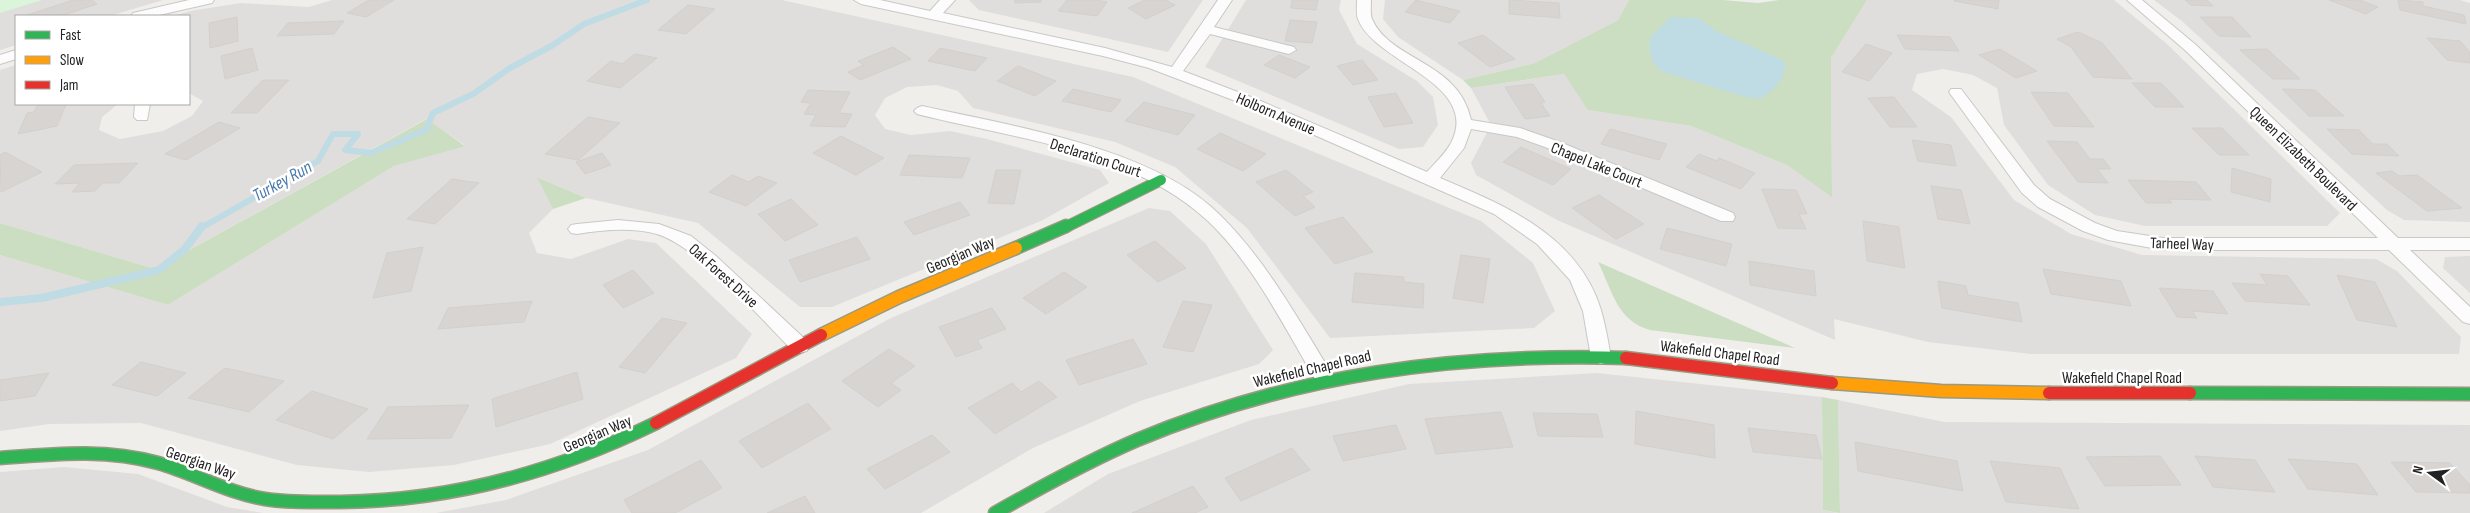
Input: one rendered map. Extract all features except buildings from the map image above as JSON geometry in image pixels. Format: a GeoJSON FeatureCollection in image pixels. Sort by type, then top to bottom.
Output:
{"type":"FeatureCollection","features":[{"type":"Feature","properties":{"kind":"main road","name":"Georgian Way"},"geometry":{"type":"LineString","coordinates":[[0,458],[64,453],[116,456],[157,463],[223,488],[264,499],[313,505],[375,505],[427,500],[484,489],[530,476],[593,454],[631,437],[800,346],[899,297],[1057,231],[1161,180]]}},
{"type":"Feature","properties":{"kind":"main road","name":"Wakefield Chapel Road"},"geometry":{"type":"LineString","coordinates":[[995,513],[1036,488],[1099,456],[1164,428],[1227,405],[1325,379],[1417,364],[1464,359],[1528,356],[1601,357],[1728,369],[1900,390],[1989,393],[2470,394]]}},
{"type":"Feature","properties":{"kind":"street"},"geometry":{"type":"LineString","coordinates":[[142,15],[207,0]]}},
{"type":"Feature","properties":{"kind":"street","name":"Holborn Avenue"},"geometry":{"type":"LineString","coordinates":[[861,0],[1105,52],[1175,72],[1500,210],[1528,227],[1552,246],[1570,266],[1583,287],[1592,309],[1601,357]]}},
{"type":"Feature","properties":{"kind":"street"},"geometry":{"type":"LineString","coordinates":[[934,15],[948,0]]}},
{"type":"Feature","properties":{"kind":"street"},"geometry":{"type":"LineString","coordinates":[[1175,72],[1226,0]]}},
{"type":"Feature","properties":{"kind":"street"},"geometry":{"type":"LineString","coordinates":[[1364,0],[1364,17],[1368,28],[1393,50],[1442,80],[1460,104],[1464,123],[1462,136],[1455,150],[1430,179]]}},
{"type":"Feature","properties":{"kind":"street","name":"Queen Elizabeth Boulevard"},"geometry":{"type":"LineString","coordinates":[[2134,0],[2190,48],[2470,318]]}},
{"type":"Feature","properties":{"kind":"street"},"geometry":{"type":"LineString","coordinates":[[1206,29],[1289,50]]}},
{"type":"Feature","properties":{"kind":"street"},"geometry":{"type":"LineString","coordinates":[[0,60],[15,54]]}},
{"type":"Feature","properties":{"kind":"street","name":"Tarheel Way"},"geometry":{"type":"LineString","coordinates":[[1956,92],[2028,189],[2064,216],[2114,236],[2163,244],[2470,244]]}},
{"type":"Feature","properties":{"kind":"street","name":"Declaration Court"},"geometry":{"type":"LineString","coordinates":[[922,111],[1101,155],[1161,180],[1198,204],[1244,251],[1325,379]]}},
{"type":"Feature","properties":{"kind":"street","name":"Chapel Lake Court"},"geometry":{"type":"LineString","coordinates":[[1464,123],[1520,133],[1551,144],[1727,217]]}},
{"type":"Feature","properties":{"kind":"street","name":"Oak Forest Drive"},"geometry":{"type":"LineString","coordinates":[[577,229],[615,225],[641,226],[663,231],[684,239],[708,257],[800,346]]}},
{"type":"Feature","properties":{"kind":"shaded area"},"geometry":{"type":"Polygon","coordinates":[[[40,0],[163,0],[113,15],[15,15],[15,45],[0,50],[0,12],[40,0]]]}},
{"type":"Feature","properties":{"kind":"shaded area"},"geometry":{"type":"Polygon","coordinates":[[[332,0],[782,0],[1133,77],[1481,221],[1533,263],[1555,311],[1534,328],[1330,338],[1247,228],[1175,167],[1115,142],[973,108],[958,91],[937,85],[907,87],[885,98],[875,115],[885,129],[911,135],[950,131],[987,139],[1100,170],[1109,183],[1043,220],[832,307],[800,307],[698,223],[586,198],[538,177],[553,209],[529,233],[537,253],[571,259],[628,239],[656,243],[752,334],[736,358],[550,444],[454,465],[369,472],[297,465],[141,423],[49,424],[0,431],[0,255],[168,305],[394,166],[465,145],[426,119],[155,269],[0,223],[0,70],[15,65],[15,105],[117,105],[102,117],[99,130],[120,139],[163,131],[192,116],[203,101],[190,94],[190,15],[177,15],[190,11],[241,3],[309,7],[332,0]]]}},
{"type":"Feature","properties":{"kind":"shaded area"},"geometry":{"type":"Polygon","coordinates":[[[969,0],[1203,0],[1168,52],[979,10],[969,0]]]}},
{"type":"Feature","properties":{"kind":"shaded area"},"geometry":{"type":"Polygon","coordinates":[[[1246,0],[1341,0],[1339,10],[1357,44],[1417,81],[1433,97],[1438,125],[1423,147],[1399,149],[1205,67],[1246,0]]]}},
{"type":"Feature","properties":{"kind":"shaded area"},"geometry":{"type":"Polygon","coordinates":[[[1385,0],[1629,0],[1618,20],[1535,63],[1463,80],[1398,37],[1383,19],[1385,0]]]}},
{"type":"Feature","properties":{"kind":"shaded area"},"geometry":{"type":"Polygon","coordinates":[[[1867,0],[2114,0],[2167,44],[2340,213],[2327,226],[2145,226],[2095,215],[2048,185],[2004,125],[1997,88],[1973,75],[1943,69],[1917,74],[1912,90],[1951,117],[2014,200],[2071,234],[2142,255],[2376,259],[2397,271],[2461,337],[2459,354],[2031,354],[1928,342],[1834,319],[1835,340],[1557,220],[1476,175],[1471,163],[1491,125],[1471,88],[1564,74],[1589,110],[1691,126],[1787,165],[1832,196],[1831,58],[1867,0]]]}},
{"type":"Feature","properties":{"kind":"shaded area"},"geometry":{"type":"Polygon","coordinates":[[[2154,0],[2460,0],[2470,3],[2470,222],[2404,220],[2387,210],[2183,22],[2154,0]]]}},
{"type":"Feature","properties":{"kind":"shaded area"},"geometry":{"type":"Polygon","coordinates":[[[1149,208],[1170,211],[1206,244],[1273,350],[1259,364],[1140,401],[1033,448],[921,513],[436,513],[506,500],[648,450],[891,318],[1149,208]]]}},
{"type":"Feature","properties":{"kind":"shaded area"},"geometry":{"type":"Polygon","coordinates":[[[2470,256],[2470,293],[2443,268],[2445,257],[2470,256]]]}},
{"type":"Feature","properties":{"kind":"shaded area"},"geometry":{"type":"Polygon","coordinates":[[[1597,373],[1822,397],[1823,510],[1839,513],[1044,513],[1108,474],[1251,420],[1409,384],[1597,373]]]}},
{"type":"Feature","properties":{"kind":"shaded area"},"geometry":{"type":"Polygon","coordinates":[[[1838,400],[1944,422],[2470,425],[2470,513],[1840,513],[1838,400]]]}},
{"type":"Feature","properties":{"kind":"shaded area"},"geometry":{"type":"Polygon","coordinates":[[[64,467],[138,474],[227,507],[263,513],[0,513],[0,472],[64,467]]]}},
{"type":"Feature","properties":{"kind":"green space"},"geometry":{"type":"Polygon","coordinates":[[[0,0],[42,0],[0,13],[0,0]]]}},
{"type":"Feature","properties":{"kind":"green space"},"geometry":{"type":"Polygon","coordinates":[[[1629,0],[1723,0],[1758,3],[1779,0],[1867,0],[1831,58],[1832,197],[1787,165],[1691,126],[1588,110],[1564,74],[1471,88],[1463,80],[1535,63],[1618,20],[1629,0]]]}},
{"type":"Feature","properties":{"kind":"green space"},"geometry":{"type":"Polygon","coordinates":[[[427,119],[465,146],[394,166],[168,305],[0,255],[0,223],[155,269],[427,119]]]}},
{"type":"Feature","properties":{"kind":"green space"},"geometry":{"type":"Polygon","coordinates":[[[537,177],[586,198],[553,209],[537,177]]]}},
{"type":"Feature","properties":{"kind":"green space"},"geometry":{"type":"Polygon","coordinates":[[[1598,262],[1795,348],[1650,330],[1639,326],[1630,320],[1617,303],[1598,262]]]}},
{"type":"Feature","properties":{"kind":"green space"},"geometry":{"type":"Polygon","coordinates":[[[1822,397],[1838,400],[1840,513],[1823,510],[1822,397]]]}},
{"type":"Feature","properties":{"kind":"water"},"geometry":{"type":"Polygon","coordinates":[[[1671,17],[1698,18],[1716,31],[1776,57],[1785,62],[1784,74],[1775,88],[1761,99],[1746,97],[1663,72],[1655,65],[1651,57],[1650,38],[1671,17]]]}},
{"type":"Feature","properties":{"kind":"waterway","name":"Turkey Run"},"geometry":{"type":"LineString","coordinates":[[201,228],[318,161],[333,134],[358,134],[345,150],[371,153],[426,130],[433,113],[473,94],[510,68],[553,45],[584,24],[647,0]]}},
{"type":"Feature","properties":{"kind":"waterway","name":"Turkey Run"},"geometry":{"type":"LineString","coordinates":[[0,302],[42,298],[159,270],[185,249],[202,226]]}},
{"type":"Feature","properties":{"kind":"traffic: fast"},"geometry":{"type":"LineString","coordinates":[[1016,248],[1057,231],[1161,180]]}},
{"type":"Feature","properties":{"kind":"traffic: fast"},"geometry":{"type":"LineString","coordinates":[[995,513],[1083,465],[1137,440],[1195,417],[1255,398],[1315,383],[1377,371],[1501,358],[1564,356],[1626,358]]}},
{"type":"Feature","properties":{"kind":"traffic: fast"},"geometry":{"type":"LineString","coordinates":[[2190,393],[2470,394]]}},
{"type":"Feature","properties":{"kind":"traffic: fast"},"geometry":{"type":"LineString","coordinates":[[0,458],[79,453],[119,455],[158,463],[225,488],[266,499],[366,502],[416,498],[467,490],[516,478],[565,463],[611,445],[656,423]]}},
{"type":"Feature","properties":{"kind":"traffic: slow"},"geometry":{"type":"LineString","coordinates":[[821,335],[899,297],[1016,248]]}},
{"type":"Feature","properties":{"kind":"traffic: slow"},"geometry":{"type":"LineString","coordinates":[[1832,383],[1941,391],[2049,393]]}},
{"type":"Feature","properties":{"kind":"traffic: jam"},"geometry":{"type":"LineString","coordinates":[[656,423],[821,335]]}},
{"type":"Feature","properties":{"kind":"traffic: jam"},"geometry":{"type":"LineString","coordinates":[[1626,358],[1832,383]]}},
{"type":"Feature","properties":{"kind":"traffic: jam"},"geometry":{"type":"LineString","coordinates":[[2049,393],[2190,393]]}}]}
